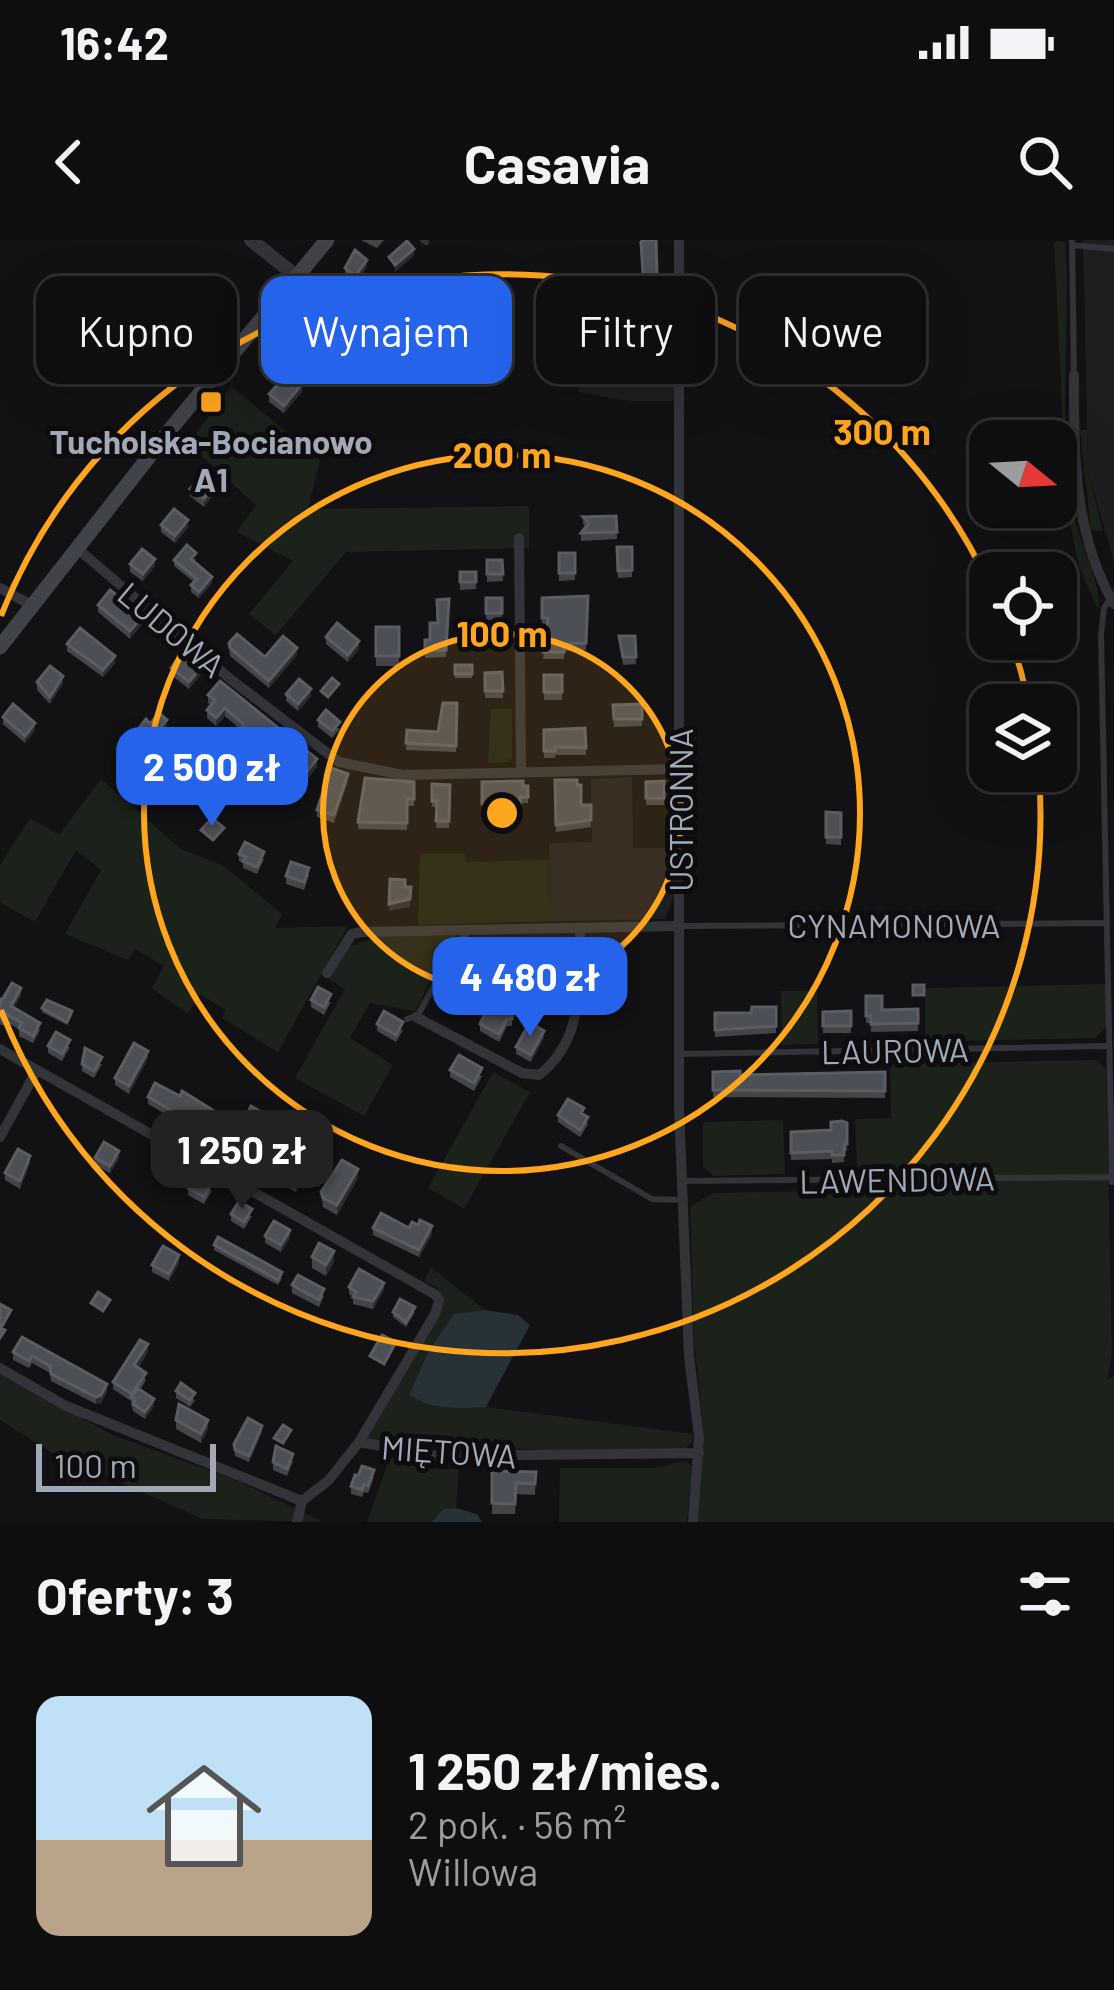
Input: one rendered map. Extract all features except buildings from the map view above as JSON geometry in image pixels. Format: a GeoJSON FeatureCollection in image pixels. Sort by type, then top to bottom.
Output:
{"type":"FeatureCollection","features":[{"type":"Feature","properties":{"kind":"main road"},"geometry":{"type":"LineString","coordinates":[[296,276],[327,240]]}},
{"type":"Feature","properties":{"kind":"main road"},"geometry":{"type":"LineString","coordinates":[[0,647],[261,320]]}},
{"type":"Feature","properties":{"kind":"street","name":"USTRONNA"},"geometry":{"type":"LineString","coordinates":[[679,240],[681,1181],[699,1453],[693,1522]]}},
{"type":"Feature","properties":{"kind":"street"},"geometry":{"type":"LineString","coordinates":[[256,242],[296,276]]}},
{"type":"Feature","properties":{"kind":"street"},"geometry":{"type":"LineString","coordinates":[[1074,375],[1077,496],[1085,535],[1112,601]]}},
{"type":"Feature","properties":{"kind":"street"},"geometry":{"type":"LineString","coordinates":[[519,538],[521,773]]}},
{"type":"Feature","properties":{"kind":"street","name":"LUDOWA"},"geometry":{"type":"LineString","coordinates":[[78,550],[229,678],[339,762],[403,775],[679,769]]}},
{"type":"Feature","properties":{"kind":"street"},"geometry":{"type":"LineString","coordinates":[[0,588],[33,606]]}},
{"type":"Feature","properties":{"kind":"street"},"geometry":{"type":"LineString","coordinates":[[327,973],[352,934],[681,926]]}},
{"type":"Feature","properties":{"kind":"street"},"geometry":{"type":"LineString","coordinates":[[411,1018],[522,1073],[539,1075],[554,1061],[577,1016],[580,928]]}},
{"type":"Feature","properties":{"kind":"street"},"geometry":{"type":"LineString","coordinates":[[0,1049],[37,1070],[0,1137]]}},
{"type":"Feature","properties":{"kind":"street","name":"MIĘTOWA"},"geometry":{"type":"LineString","coordinates":[[37,1070],[431,1293],[438,1305],[358,1442],[437,1456],[699,1453]]}},
{"type":"Feature","properties":{"kind":"street"},"geometry":{"type":"LineString","coordinates":[[0,1368],[66,1406],[302,1501]]}},
{"type":"Feature","properties":{"kind":"street"},"geometry":{"type":"LineString","coordinates":[[297,1522],[302,1501],[329,1480],[358,1442]]}},
{"type":"Feature","properties":{"kind":"lane"},"geometry":{"type":"LineString","coordinates":[[1074,375],[1072,243],[1114,249]]}},
{"type":"Feature","properties":{"kind":"lane"},"geometry":{"type":"LineString","coordinates":[[1112,601],[1104,608],[1101,634],[1112,1180]]}},
{"type":"Feature","properties":{"kind":"lane","name":"CYNAMONOWA"},"geometry":{"type":"LineString","coordinates":[[681,926],[1107,923]]}},
{"type":"Feature","properties":{"kind":"lane"},"geometry":{"type":"LineString","coordinates":[[411,1018],[469,930]]}},
{"type":"Feature","properties":{"kind":"lane","name":"LAUROWA"},"geometry":{"type":"LineString","coordinates":[[680,1054],[1110,1046]]}},
{"type":"Feature","properties":{"kind":"lane"},"geometry":{"type":"LineString","coordinates":[[561,1146],[652,1199],[682,1200]]}},
{"type":"Feature","properties":{"kind":"lane","name":"LAWENDOWA"},"geometry":{"type":"LineString","coordinates":[[681,1181],[1112,1180]]}},
{"type":"Feature","properties":{"kind":"shaded area"},"geometry":{"type":"Polygon","coordinates":[[[1083,240],[1114,240],[1114,561],[1088,472],[1083,240]]]}},
{"type":"Feature","properties":{"kind":"shaded area"},"geometry":{"type":"Polygon","coordinates":[[[1054,241],[1065,242],[1067,278],[1063,420],[1054,241]]]}},
{"type":"Feature","properties":{"kind":"shaded area"},"geometry":{"type":"Polygon","coordinates":[[[578,384],[675,384],[675,401],[629,401],[579,392],[578,384]]]}},
{"type":"Feature","properties":{"kind":"shaded area"},"geometry":{"type":"Polygon","coordinates":[[[231,386],[320,460],[308,509],[529,506],[529,548],[346,552],[276,635],[249,614],[293,561],[237,532],[256,505],[188,444],[231,386]]]}},
{"type":"Feature","properties":{"kind":"shaded area"},"geometry":{"type":"Polygon","coordinates":[[[1080,430],[1087,430],[1088,472],[1103,532],[1091,530],[1080,430]]]}},
{"type":"Feature","properties":{"kind":"shaded area"},"geometry":{"type":"Polygon","coordinates":[[[1077,527],[1097,589],[1098,610],[1079,566],[1071,528],[1077,527]]]}},
{"type":"Feature","properties":{"kind":"shaded area"},"geometry":{"type":"Polygon","coordinates":[[[491,709],[512,709],[512,758],[507,762],[488,763],[491,709]]]}},
{"type":"Feature","properties":{"kind":"shaded area"},"geometry":{"type":"Polygon","coordinates":[[[632,777],[633,848],[675,848],[675,894],[665,919],[550,921],[549,843],[592,842],[591,779],[632,777]]]}},
{"type":"Feature","properties":{"kind":"shaded area"},"geometry":{"type":"Polygon","coordinates":[[[101,779],[181,849],[224,866],[282,914],[275,928],[348,926],[278,1052],[222,1018],[226,1010],[200,994],[188,1014],[152,988],[164,966],[135,949],[128,960],[65,934],[101,870],[76,850],[35,922],[0,902],[0,865],[30,818],[59,835],[101,779]]]}},
{"type":"Feature","properties":{"kind":"shaded area"},"geometry":{"type":"Polygon","coordinates":[[[420,854],[465,854],[466,862],[549,860],[550,921],[418,925],[420,854]]]}},
{"type":"Feature","properties":{"kind":"shaded area"},"geometry":{"type":"Polygon","coordinates":[[[456,935],[415,1011],[370,1003],[350,1038],[393,1065],[364,1116],[295,1078],[345,989],[327,978],[345,948],[380,936],[456,935]]]}},
{"type":"Feature","properties":{"kind":"shaded area"},"geometry":{"type":"Polygon","coordinates":[[[1106,984],[1106,1027],[1095,1038],[925,1042],[925,988],[1106,984]]]}},
{"type":"Feature","properties":{"kind":"shaded area"},"geometry":{"type":"Polygon","coordinates":[[[781,991],[817,991],[818,1044],[782,1045],[781,991]]]}},
{"type":"Feature","properties":{"kind":"shaded area"},"geometry":{"type":"Polygon","coordinates":[[[1096,1060],[1106,1069],[1112,1353],[1107,1380],[1114,1376],[1114,1522],[698,1522],[704,1435],[694,1340],[690,1206],[714,1193],[858,1190],[855,1119],[891,1118],[890,1064],[1096,1060]]]}},
{"type":"Feature","properties":{"kind":"shaded area"},"geometry":{"type":"Polygon","coordinates":[[[493,1072],[530,1092],[464,1209],[428,1188],[493,1072]]]}},
{"type":"Feature","properties":{"kind":"shaded area"},"geometry":{"type":"Polygon","coordinates":[[[783,1120],[785,1174],[713,1176],[703,1167],[703,1122],[783,1120]]]}},
{"type":"Feature","properties":{"kind":"shaded area"},"geometry":{"type":"Polygon","coordinates":[[[431,1267],[485,1310],[454,1315],[427,1354],[409,1395],[446,1407],[486,1407],[693,1434],[692,1442],[684,1450],[625,1453],[370,1443],[366,1438],[441,1312],[438,1288],[424,1281],[431,1267]]]}},
{"type":"Feature","properties":{"kind":"shaded area"},"geometry":{"type":"Polygon","coordinates":[[[485,1310],[518,1315],[530,1325],[486,1407],[437,1406],[409,1395],[427,1354],[454,1314],[485,1310]]]}},
{"type":"Feature","properties":{"kind":"shaded area"},"geometry":{"type":"Polygon","coordinates":[[[0,1374],[113,1435],[236,1480],[323,1522],[203,1519],[51,1452],[0,1420],[0,1374]]]}},
{"type":"Feature","properties":{"kind":"shaded area"},"geometry":{"type":"Polygon","coordinates":[[[390,1457],[432,1469],[459,1469],[456,1508],[443,1509],[432,1522],[367,1522],[390,1457]]]}},
{"type":"Feature","properties":{"kind":"shaded area"},"geometry":{"type":"Polygon","coordinates":[[[684,1461],[692,1466],[687,1522],[559,1522],[560,1468],[657,1468],[684,1461]]]}},
{"type":"Feature","properties":{"kind":"shaded area"},"geometry":{"type":"Polygon","coordinates":[[[443,1509],[477,1514],[482,1522],[432,1522],[443,1509]]]}},
{"type":"Feature","properties":{"kind":"place","name":"Tucholska-Bocianowo A1"},"geometry":{"type":"Point","coordinates":[211,402]}}]}
